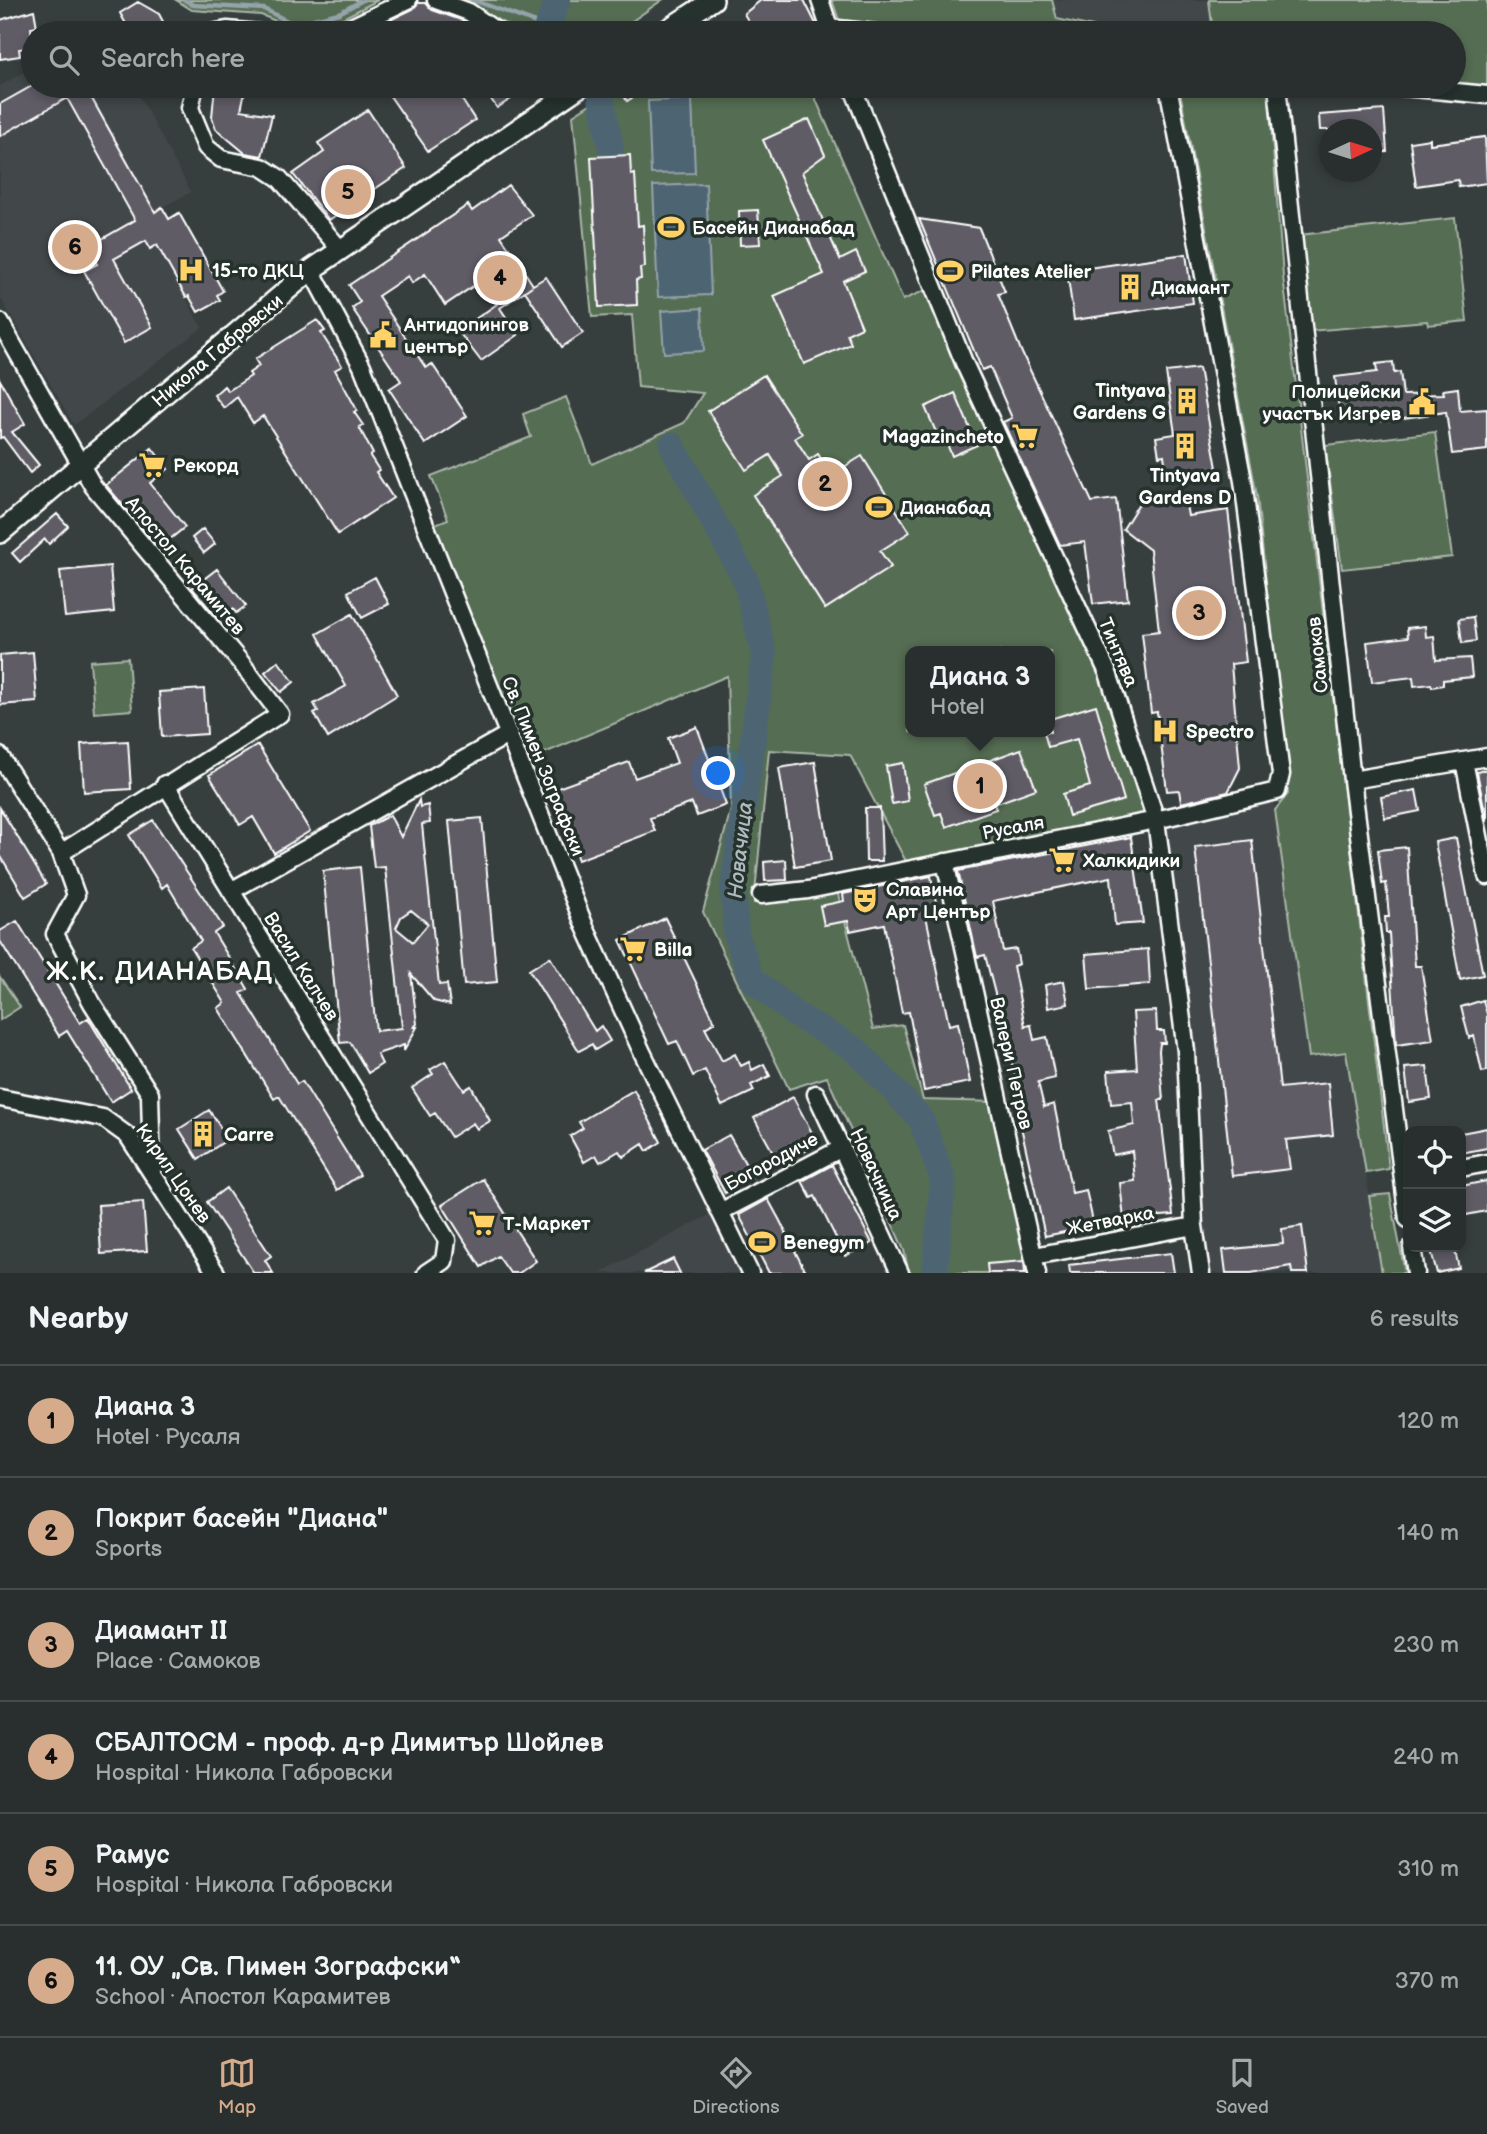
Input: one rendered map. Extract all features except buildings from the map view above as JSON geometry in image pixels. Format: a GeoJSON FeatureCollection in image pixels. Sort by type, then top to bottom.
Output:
{"type":"FeatureCollection","features":[{"type":"Feature","properties":{"kind":"street"},"geometry":{"type":"LineString","coordinates":[[364,21],[408,0]]}},
{"type":"Feature","properties":{"kind":"street"},"geometry":{"type":"LineString","coordinates":[[436,0],[469,12],[482,21]]}},
{"type":"Feature","properties":{"kind":"street"},"geometry":{"type":"LineString","coordinates":[[681,21],[713,0]]}},
{"type":"Feature","properties":{"kind":"street"},"geometry":{"type":"LineString","coordinates":[[820,0],[827,21]]}},
{"type":"Feature","properties":{"kind":"street"},"geometry":{"type":"LineString","coordinates":[[1466,93],[1487,95]]}},
{"type":"Feature","properties":{"kind":"street"},"geometry":{"type":"LineString","coordinates":[[192,98],[190,108],[206,147],[221,159],[262,167],[279,178],[340,249]]}},
{"type":"Feature","properties":{"kind":"street","name":"Никола Габровски"},"geometry":{"type":"LineString","coordinates":[[0,533],[311,271],[559,98]]}},
{"type":"Feature","properties":{"kind":"street","name":"Тинтява"},"geometry":{"type":"LineString","coordinates":[[857,98],[965,365],[1108,673],[1156,820],[1186,1051],[1194,1226],[1201,1273]]}},
{"type":"Feature","properties":{"kind":"street","name":"Русаля"},"geometry":{"type":"LineString","coordinates":[[761,895],[808,890],[1156,820],[1277,791],[1281,774],[1243,481],[1170,98]]}},
{"type":"Feature","properties":{"kind":"street","name":"Самоков"},"geometry":{"type":"LineString","coordinates":[[1277,98],[1352,780],[1403,1163]]}},
{"type":"Feature","properties":{"kind":"street","name":"Св. Пимен Зографски"},"geometry":{"type":"LineString","coordinates":[[311,271],[362,366],[585,928],[750,1273]]}},
{"type":"Feature","properties":{"kind":"street","name":"Апостол Карамитев"},"geometry":{"type":"LineString","coordinates":[[0,322],[93,486],[242,664],[280,714],[165,784]]}},
{"type":"Feature","properties":{"kind":"street"},"geometry":{"type":"LineString","coordinates":[[231,891],[509,734]]}},
{"type":"Feature","properties":{"kind":"street"},"geometry":{"type":"LineString","coordinates":[[0,755],[61,853],[76,895],[55,934],[92,1003],[150,1094],[152,1173]]}},
{"type":"Feature","properties":{"kind":"street"},"geometry":{"type":"LineString","coordinates":[[1352,780],[1487,757]]}},
{"type":"Feature","properties":{"kind":"street"},"geometry":{"type":"LineString","coordinates":[[1464,761],[1487,876]]}},
{"type":"Feature","properties":{"kind":"street"},"geometry":{"type":"LineString","coordinates":[[61,853],[165,784]]}},
{"type":"Feature","properties":{"kind":"street","name":"Васил Калчев"},"geometry":{"type":"LineString","coordinates":[[165,784],[447,1240],[444,1261],[426,1273]]}},
{"type":"Feature","properties":{"kind":"street","name":"Валери Петров"},"geometry":{"type":"LineString","coordinates":[[945,862],[1037,1273]]}},
{"type":"Feature","properties":{"kind":"street","name":"Новачница"},"geometry":{"type":"LineString","coordinates":[[816,1094],[900,1273]]}},
{"type":"Feature","properties":{"kind":"street","name":"Кирил Цонев"},"geometry":{"type":"LineString","coordinates":[[0,1098],[103,1118],[128,1136],[216,1273]]}},
{"type":"Feature","properties":{"kind":"street","name":"Богородиче"},"geometry":{"type":"LineString","coordinates":[[720,1212],[842,1148]]}},
{"type":"Feature","properties":{"kind":"street"},"geometry":{"type":"LineString","coordinates":[[1466,1167],[1487,1163]]}},
{"type":"Feature","properties":{"kind":"street","name":"Жетварка"},"geometry":{"type":"LineString","coordinates":[[1034,1256],[1194,1226]]}},
{"type":"Feature","properties":{"kind":"street"},"geometry":{"type":"LineString","coordinates":[[1413,1252],[1416,1273]]}},
{"type":"Feature","properties":{"kind":"shaded area"},"geometry":{"type":"Polygon","coordinates":[[[1052,0],[1209,0],[1212,21],[1065,21],[1056,19],[1052,0]]]}},
{"type":"Feature","properties":{"kind":"shaded area"},"geometry":{"type":"Polygon","coordinates":[[[21,74],[21,98],[140,98],[191,192],[155,211],[142,234],[150,249],[157,245],[202,328],[74,425],[0,297],[0,86],[21,74]]]}},
{"type":"Feature","properties":{"kind":"shaded area"},"geometry":{"type":"Polygon","coordinates":[[[1272,794],[1309,1057],[1346,1052],[1382,1273],[1201,1273],[1186,1051],[1156,820],[1272,794]]]}},
{"type":"Feature","properties":{"kind":"shaded area"},"geometry":{"type":"Polygon","coordinates":[[[711,1214],[739,1273],[600,1273],[711,1214]]]}},
{"type":"Feature","properties":{"kind":"green space"},"geometry":{"type":"Polygon","coordinates":[[[176,0],[378,0],[343,18],[328,21],[276,21],[261,15],[192,10],[176,0]]]}},
{"type":"Feature","properties":{"kind":"green space"},"geometry":{"type":"Polygon","coordinates":[[[459,0],[662,0],[632,21],[500,21],[459,0]]]}},
{"type":"Feature","properties":{"kind":"green space"},"geometry":{"type":"Polygon","coordinates":[[[832,0],[1052,0],[1057,19],[1066,21],[848,21],[839,20],[832,0]]]}},
{"type":"Feature","properties":{"kind":"green space"},"geometry":{"type":"Polygon","coordinates":[[[1209,0],[1487,0],[1487,88],[1466,86],[1466,21],[1212,21],[1209,0]]]}},
{"type":"Feature","properties":{"kind":"green space"},"geometry":{"type":"Polygon","coordinates":[[[599,98],[815,98],[903,300],[933,287],[1108,673],[1148,813],[909,867],[850,755],[769,750],[754,903],[838,894],[873,1029],[903,1025],[923,1100],[999,1102],[1037,1273],[909,1273],[904,1250],[827,1077],[789,1089],[703,912],[731,809],[727,676],[521,763],[425,528],[448,519],[431,476],[531,437],[523,414],[566,397],[592,464],[684,423],[703,393],[638,387],[632,315],[592,317],[573,115],[599,98]]]}},
{"type":"Feature","properties":{"kind":"green space"},"geometry":{"type":"Polygon","coordinates":[[[1181,98],[1269,98],[1283,276],[1389,1169],[1366,1173],[1346,1052],[1309,1057],[1275,810],[1288,794],[1257,496],[1181,98]]]}},
{"type":"Feature","properties":{"kind":"green space"},"geometry":{"type":"Polygon","coordinates":[[[1455,218],[1467,321],[1428,325],[1427,321],[1310,331],[1299,235],[1455,218]]]}},
{"type":"Feature","properties":{"kind":"green space"},"geometry":{"type":"Polygon","coordinates":[[[1435,432],[1452,557],[1342,569],[1325,445],[1435,432]]]}},
{"type":"Feature","properties":{"kind":"green space"},"geometry":{"type":"Polygon","coordinates":[[[128,658],[132,710],[94,713],[90,661],[128,658]]]}},
{"type":"Feature","properties":{"kind":"green space"},"geometry":{"type":"Polygon","coordinates":[[[0,977],[20,1007],[0,1020],[0,977]]]}},
{"type":"Feature","properties":{"kind":"green space"},"geometry":{"type":"Polygon","coordinates":[[[1390,1194],[1405,1273],[1382,1273],[1369,1196],[1390,1194]]]}},
{"type":"Feature","properties":{"kind":"water"},"geometry":{"type":"Polygon","coordinates":[[[692,99],[695,173],[651,174],[648,101],[692,99]]]}},
{"type":"Feature","properties":{"kind":"water"},"geometry":{"type":"Polygon","coordinates":[[[706,184],[711,295],[658,297],[653,186],[706,184]]]}},
{"type":"Feature","properties":{"kind":"water"},"geometry":{"type":"Polygon","coordinates":[[[702,308],[704,351],[664,353],[661,311],[702,308]]]}},
{"type":"Feature","properties":{"kind":"waterway"},"geometry":{"type":"LineString","coordinates":[[185,0],[193,5],[264,9],[287,21]]}},
{"type":"Feature","properties":{"kind":"waterway"},"geometry":{"type":"LineString","coordinates":[[306,21],[339,13],[363,0]]}},
{"type":"Feature","properties":{"kind":"waterway"},"geometry":{"type":"LineString","coordinates":[[473,0],[531,21]]}},
{"type":"Feature","properties":{"kind":"waterway"},"geometry":{"type":"LineString","coordinates":[[549,21],[558,0]]}},
{"type":"Feature","properties":{"kind":"waterway","name":"Новачица"},"geometry":{"type":"LineString","coordinates":[[601,98],[611,149]]}},
{"type":"Feature","properties":{"kind":"waterway","name":"Новачица"},"geometry":{"type":"LineString","coordinates":[[672,445],[746,581],[764,655],[733,888],[736,934],[751,978],[793,1013],[856,1050],[921,1119],[943,1180],[935,1273]]}},
{"type":"Feature","properties":{"kind":"place","name":"Рамус"},"geometry":{"type":"Point","coordinates":[348,192]}},
{"type":"Feature","properties":{"kind":"place","name":"Басейн Дианабад"},"geometry":{"type":"Point","coordinates":[671,227]}},
{"type":"Feature","properties":{"kind":"place","name":"11. ОУ „Св. Пимен Зографски“"},"geometry":{"type":"Point","coordinates":[75,247]}},
{"type":"Feature","properties":{"kind":"place","name":"15-то ДКЦ"},"geometry":{"type":"Point","coordinates":[191,270]}},
{"type":"Feature","properties":{"kind":"place","name":"Pilates Atelier"},"geometry":{"type":"Point","coordinates":[950,271]}},
{"type":"Feature","properties":{"kind":"place","name":"СБАЛТОСМ - проф. д-р Димитър Шойлев"},"geometry":{"type":"Point","coordinates":[500,278]}},
{"type":"Feature","properties":{"kind":"place","name":"Диамант"},"geometry":{"type":"Point","coordinates":[1130,287]}},
{"type":"Feature","properties":{"kind":"place","name":"Антидопингов център"},"geometry":{"type":"Point","coordinates":[383,335]}},
{"type":"Feature","properties":{"kind":"place","name":"Tintyava Gardens G"},"geometry":{"type":"Point","coordinates":[1187,401]}},
{"type":"Feature","properties":{"kind":"place","name":"Полицейски участък Изгрев"},"geometry":{"type":"Point","coordinates":[1422,402]}},
{"type":"Feature","properties":{"kind":"place","name":"Magazincheto"},"geometry":{"type":"Point","coordinates":[1025,436]}},
{"type":"Feature","properties":{"kind":"place","name":"Tintyava Gardens D"},"geometry":{"type":"Point","coordinates":[1185,446]}},
{"type":"Feature","properties":{"kind":"place","name":"Рекорд"},"geometry":{"type":"Point","coordinates":[152,465]}},
{"type":"Feature","properties":{"kind":"place","name":"Покрит басейн \"Диана\""},"geometry":{"type":"Point","coordinates":[825,484]}},
{"type":"Feature","properties":{"kind":"place","name":"Дианабад"},"geometry":{"type":"Point","coordinates":[879,507]}},
{"type":"Feature","properties":{"kind":"place","name":"Диамант II"},"geometry":{"type":"Point","coordinates":[1199,613]}},
{"type":"Feature","properties":{"kind":"place","name":"Spectro"},"geometry":{"type":"Point","coordinates":[1165,731]}},
{"type":"Feature","properties":{"kind":"place","name":"Диана 3"},"geometry":{"type":"Point","coordinates":[980,786]}},
{"type":"Feature","properties":{"kind":"place","name":"Халкидики"},"geometry":{"type":"Point","coordinates":[1062,860]}},
{"type":"Feature","properties":{"kind":"place","name":"Славина Арт Център"},"geometry":{"type":"Point","coordinates":[865,900]}},
{"type":"Feature","properties":{"kind":"place","name":"Billa"},"geometry":{"type":"Point","coordinates":[633,949]}},
{"type":"Feature","properties":{"kind":"place","name":"Carre"},"geometry":{"type":"Point","coordinates":[203,1134]}},
{"type":"Feature","properties":{"kind":"place","name":"Т-Маркет"},"geometry":{"type":"Point","coordinates":[482,1223]}},
{"type":"Feature","properties":{"kind":"place","name":"Benegym"},"geometry":{"type":"Point","coordinates":[762,1242]}},
{"type":"Feature","properties":{"kind":"district","name":"Ж.К. ДИАНАБАД"},"geometry":{"type":"Point","coordinates":[160,971]}}]}
